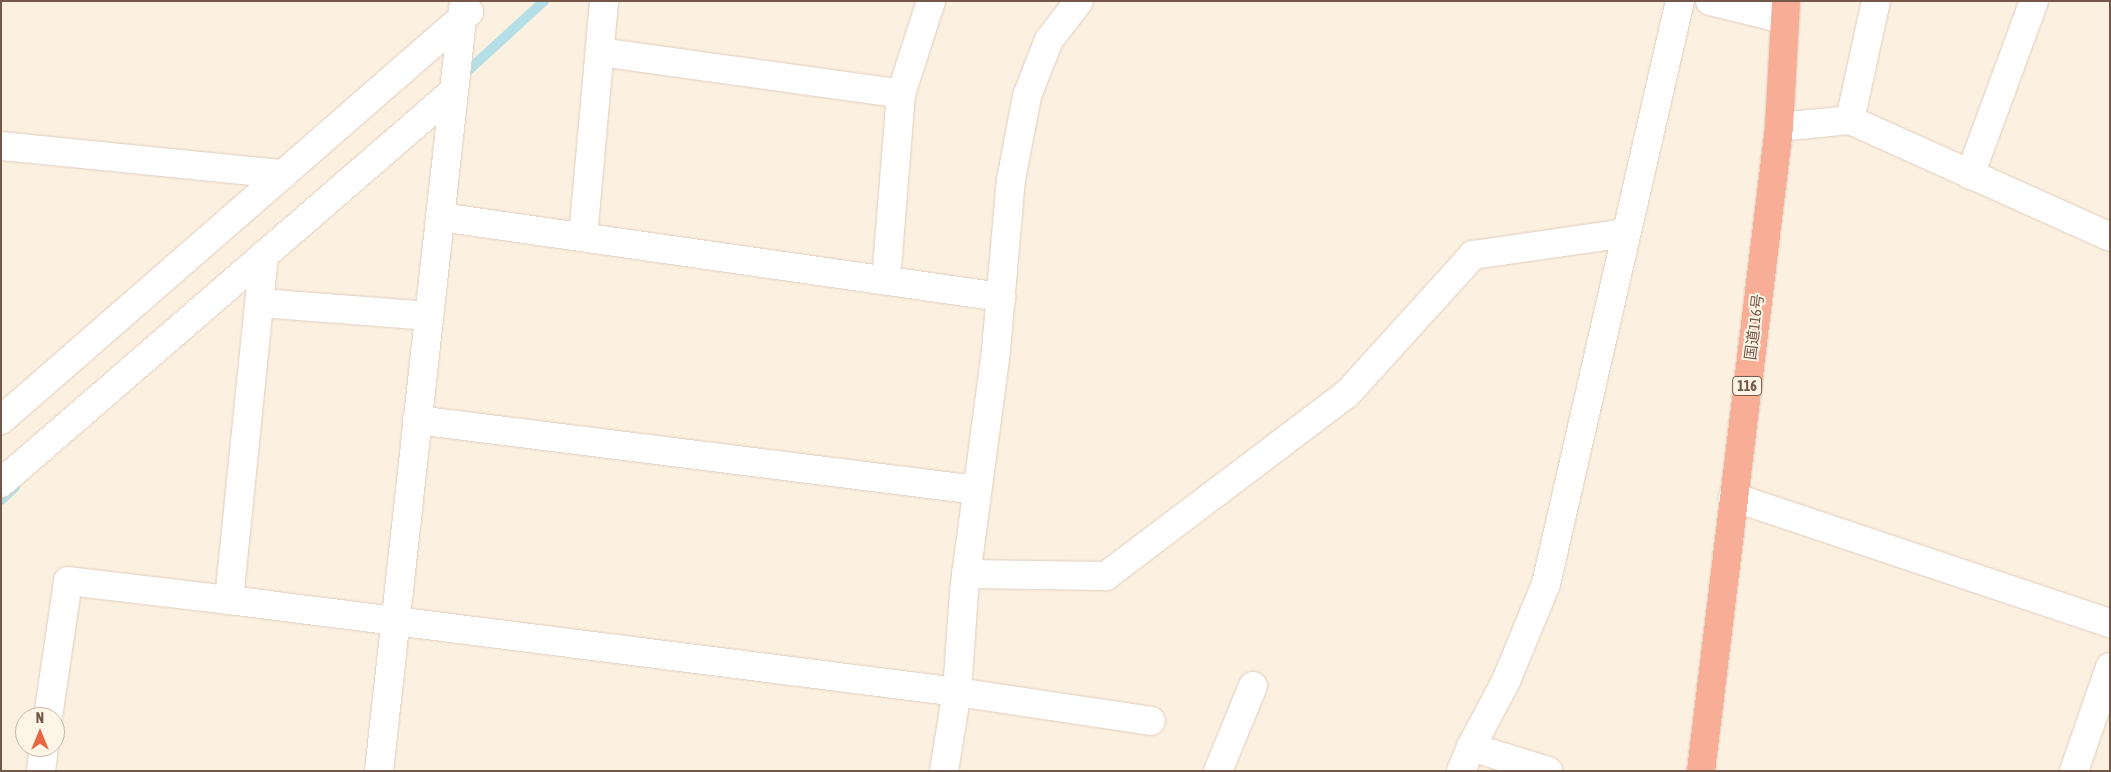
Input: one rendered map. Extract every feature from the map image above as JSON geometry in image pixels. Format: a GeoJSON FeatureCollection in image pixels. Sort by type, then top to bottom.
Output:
{"type":"FeatureCollection","features":[{"type":"Feature","properties":{"kind":"highway","name":"国道116号"},"geometry":{"type":"LineString","coordinates":[[1701,771],[1779,127],[1785,10]]}},
{"type":"Feature","properties":{"kind":"street"},"geometry":{"type":"LineString","coordinates":[[1,420],[284,174],[463,10],[482,1]]}},
{"type":"Feature","properties":{"kind":"street"},"geometry":{"type":"LineString","coordinates":[[584,237],[604,1]]}},
{"type":"Feature","properties":{"kind":"street"},"geometry":{"type":"LineString","coordinates":[[886,280],[901,94],[931,1]]}},
{"type":"Feature","properties":{"kind":"street"},"geometry":{"type":"LineString","coordinates":[[944,771],[957,692],[966,574],[1001,297],[1011,180],[1027,96],[1049,40],[1079,1]]}},
{"type":"Feature","properties":{"kind":"street"},"geometry":{"type":"LineString","coordinates":[[1548,771],[1466,759],[1506,681],[1546,584],[1625,233],[1680,1]]}},
{"type":"Feature","properties":{"kind":"street"},"geometry":{"type":"LineString","coordinates":[[1710,1],[1785,10]]}},
{"type":"Feature","properties":{"kind":"street"},"geometry":{"type":"LineString","coordinates":[[1850,120],[1876,1]]}},
{"type":"Feature","properties":{"kind":"street"},"geometry":{"type":"LineString","coordinates":[[1970,175],[2034,1]]}},
{"type":"Feature","properties":{"kind":"street"},"geometry":{"type":"LineString","coordinates":[[379,771],[463,10]]}},
{"type":"Feature","properties":{"kind":"street"},"geometry":{"type":"LineString","coordinates":[[600,52],[901,94]]}},
{"type":"Feature","properties":{"kind":"street"},"geometry":{"type":"LineString","coordinates":[[1,483],[454,91]]}},
{"type":"Feature","properties":{"kind":"street"},"geometry":{"type":"LineString","coordinates":[[1779,127],[1850,120],[2110,237]]}},
{"type":"Feature","properties":{"kind":"street"},"geometry":{"type":"LineString","coordinates":[[1,146],[284,174]]}},
{"type":"Feature","properties":{"kind":"street"},"geometry":{"type":"LineString","coordinates":[[440,216],[1001,297]]}},
{"type":"Feature","properties":{"kind":"street"},"geometry":{"type":"LineString","coordinates":[[966,574],[1106,576],[1347,394],[1473,255],[1625,233]]}},
{"type":"Feature","properties":{"kind":"street"},"geometry":{"type":"LineString","coordinates":[[229,600],[261,303],[264,255]]}},
{"type":"Feature","properties":{"kind":"street"},"geometry":{"type":"LineString","coordinates":[[261,303],[429,316]]}},
{"type":"Feature","properties":{"kind":"street"},"geometry":{"type":"LineString","coordinates":[[418,420],[977,490]]}},
{"type":"Feature","properties":{"kind":"street"},"geometry":{"type":"LineString","coordinates":[[1733,497],[2110,622]]}},
{"type":"Feature","properties":{"kind":"street"},"geometry":{"type":"LineString","coordinates":[[49,707],[68,581],[957,692],[1151,721]]}},
{"type":"Feature","properties":{"kind":"street"},"geometry":{"type":"LineString","coordinates":[[2074,771],[2110,667]]}},
{"type":"Feature","properties":{"kind":"street"},"geometry":{"type":"LineString","coordinates":[[1218,771],[1253,686]]}},
{"type":"Feature","properties":{"kind":"street"},"geometry":{"type":"LineString","coordinates":[[41,771],[43,757]]}},
{"type":"Feature","properties":{"kind":"waterway"},"geometry":{"type":"LineString","coordinates":[[462,76],[544,1]]}},
{"type":"Feature","properties":{"kind":"waterway"},"geometry":{"type":"LineString","coordinates":[[1,500],[15,487]]}}]}
